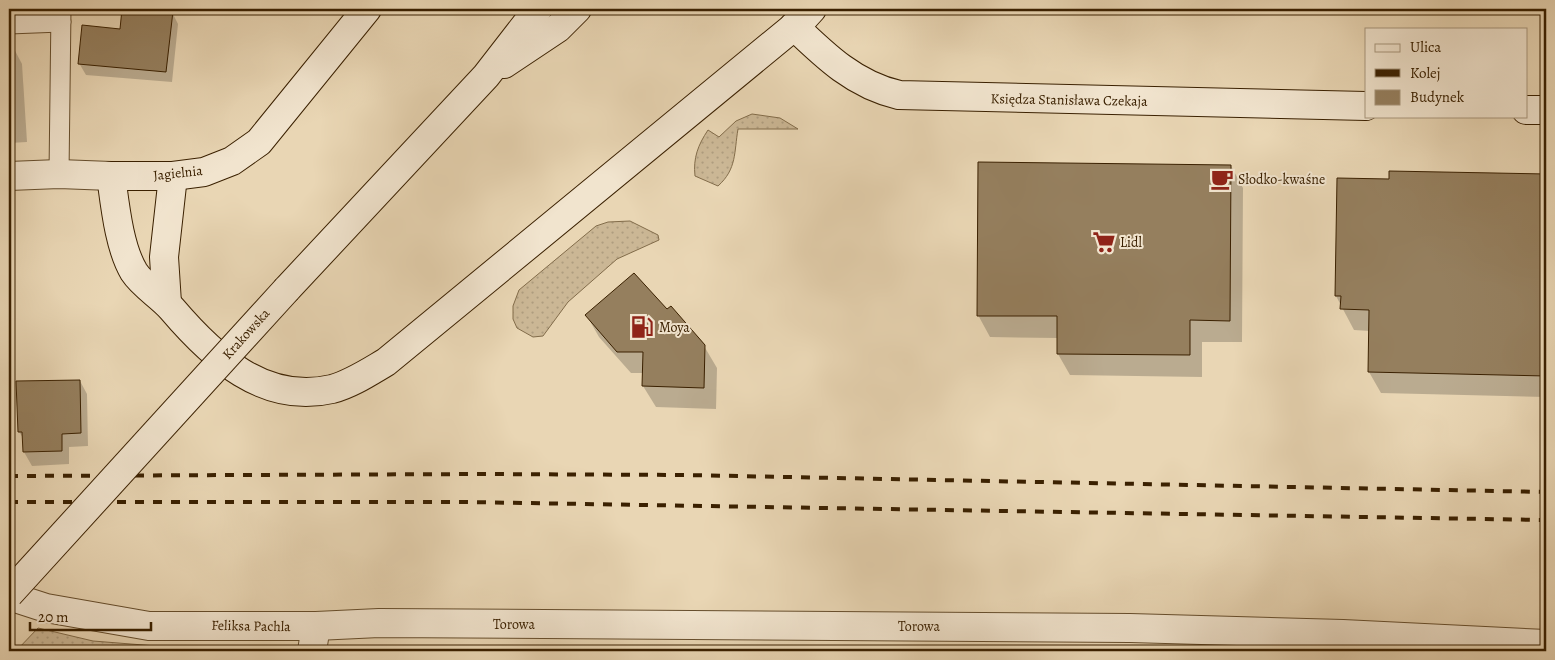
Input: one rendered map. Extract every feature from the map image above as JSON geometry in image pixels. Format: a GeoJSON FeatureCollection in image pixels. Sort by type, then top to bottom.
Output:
{"type":"FeatureCollection","features":[{"type":"Feature","properties":{"kind":"street","name":"Jagielnia"},"geometry":{"type":"LineString","coordinates":[[9,176],[59,174],[173,176],[204,172],[232,161],[259,142],[366,9]]}},
{"type":"Feature","properties":{"kind":"street","name":"Krakowska"},"geometry":{"type":"LineString","coordinates":[[9,595],[287,289],[486,76],[538,9]]}},
{"type":"Feature","properties":{"kind":"street","name":"Krakowska"},"geometry":{"type":"LineString","coordinates":[[486,76],[558,28],[577,9]]}},
{"type":"Feature","properties":{"kind":"street"},"geometry":{"type":"LineString","coordinates":[[111,176],[119,229],[135,272],[167,303],[188,328],[230,367],[257,383],[278,389],[314,391],[348,383],[386,362],[408,346],[803,17]]}},
{"type":"Feature","properties":{"kind":"street","name":"Księdza Stanisława Czekaja"},"geometry":{"type":"LineString","coordinates":[[803,17],[825,56],[855,78],[885,92],[898,95],[1365,106]]}},
{"type":"Feature","properties":{"kind":"street"},"geometry":{"type":"LineString","coordinates":[[1528,110],[1546,110]]}},
{"type":"Feature","properties":{"kind":"street"},"geometry":{"type":"LineString","coordinates":[[167,303],[164,257],[173,176]]}},
{"type":"Feature","properties":{"kind":"street","name":"Feliksa Pachla"},"geometry":{"type":"LineString","coordinates":[[9,595],[46,608],[149,626],[314,639]]}},
{"type":"Feature","properties":{"kind":"street","name":"Torowa"},"geometry":{"type":"LineString","coordinates":[[314,639],[389,623],[1130,628],[1343,634],[1546,644]]}},
{"type":"Feature","properties":{"kind":"lane"},"geometry":{"type":"LineString","coordinates":[[9,24],[61,16],[59,174]]}},
{"type":"Feature","properties":{"kind":"shaded area"},"geometry":{"type":"Polygon","coordinates":[[[752,114],[780,118],[798,129],[738,129],[734,160],[724,180],[718,186],[695,176],[697,152],[708,130],[719,137],[736,121],[752,114]]]}},
{"type":"Feature","properties":{"kind":"shaded area"},"geometry":{"type":"Polygon","coordinates":[[[630,221],[658,235],[659,240],[617,259],[568,302],[543,336],[533,337],[517,328],[513,319],[513,306],[519,290],[596,226],[608,222],[630,221]]]}},
{"type":"Feature","properties":{"kind":"shaded area"},"geometry":{"type":"Polygon","coordinates":[[[38,628],[93,641],[219,651],[16,651],[38,628]]]}},
{"type":"Feature","properties":{"kind":"building"},"geometry":{"type":"Polygon","coordinates":[[[122,9],[173,11],[166,72],[78,64],[82,25],[120,29],[122,9]]]}},
{"type":"Feature","properties":{"kind":"building","name":"Lidl"},"geometry":{"type":"Polygon","coordinates":[[[978,162],[1231,165],[1230,321],[1190,320],[1190,355],[1057,354],[1057,316],[977,316],[978,162]]]}},
{"type":"Feature","properties":{"kind":"building"},"geometry":{"type":"Polygon","coordinates":[[[1389,171],[1546,174],[1546,376],[1368,372],[1369,310],[1340,309],[1341,296],[1335,296],[1337,178],[1389,179],[1389,171]]]}},
{"type":"Feature","properties":{"kind":"building","name":"Moya"},"geometry":{"type":"Polygon","coordinates":[[[634,273],[667,309],[671,306],[705,345],[704,388],[642,386],[643,352],[617,352],[585,315],[634,273]]]}},
{"type":"Feature","properties":{"kind":"building"},"geometry":{"type":"Polygon","coordinates":[[[80,380],[81,433],[62,434],[62,451],[23,452],[22,432],[18,432],[16,381],[80,380]]]}},
{"type":"Feature","properties":{"kind":"railway"},"geometry":{"type":"LineString","coordinates":[[9,476],[685,475],[1546,492]]}},
{"type":"Feature","properties":{"kind":"railway"},"geometry":{"type":"LineString","coordinates":[[9,502],[465,502],[1546,520]]}},
{"type":"Feature","properties":{"kind":"place","name":"Słodko-kwaśne"},"geometry":{"type":"Point","coordinates":[1222,179]}},
{"type":"Feature","properties":{"kind":"place","name":"Lidl"},"geometry":{"type":"Point","coordinates":[1104,242]}},
{"type":"Feature","properties":{"kind":"place","name":"Moya"},"geometry":{"type":"Point","coordinates":[642,327]}}]}
